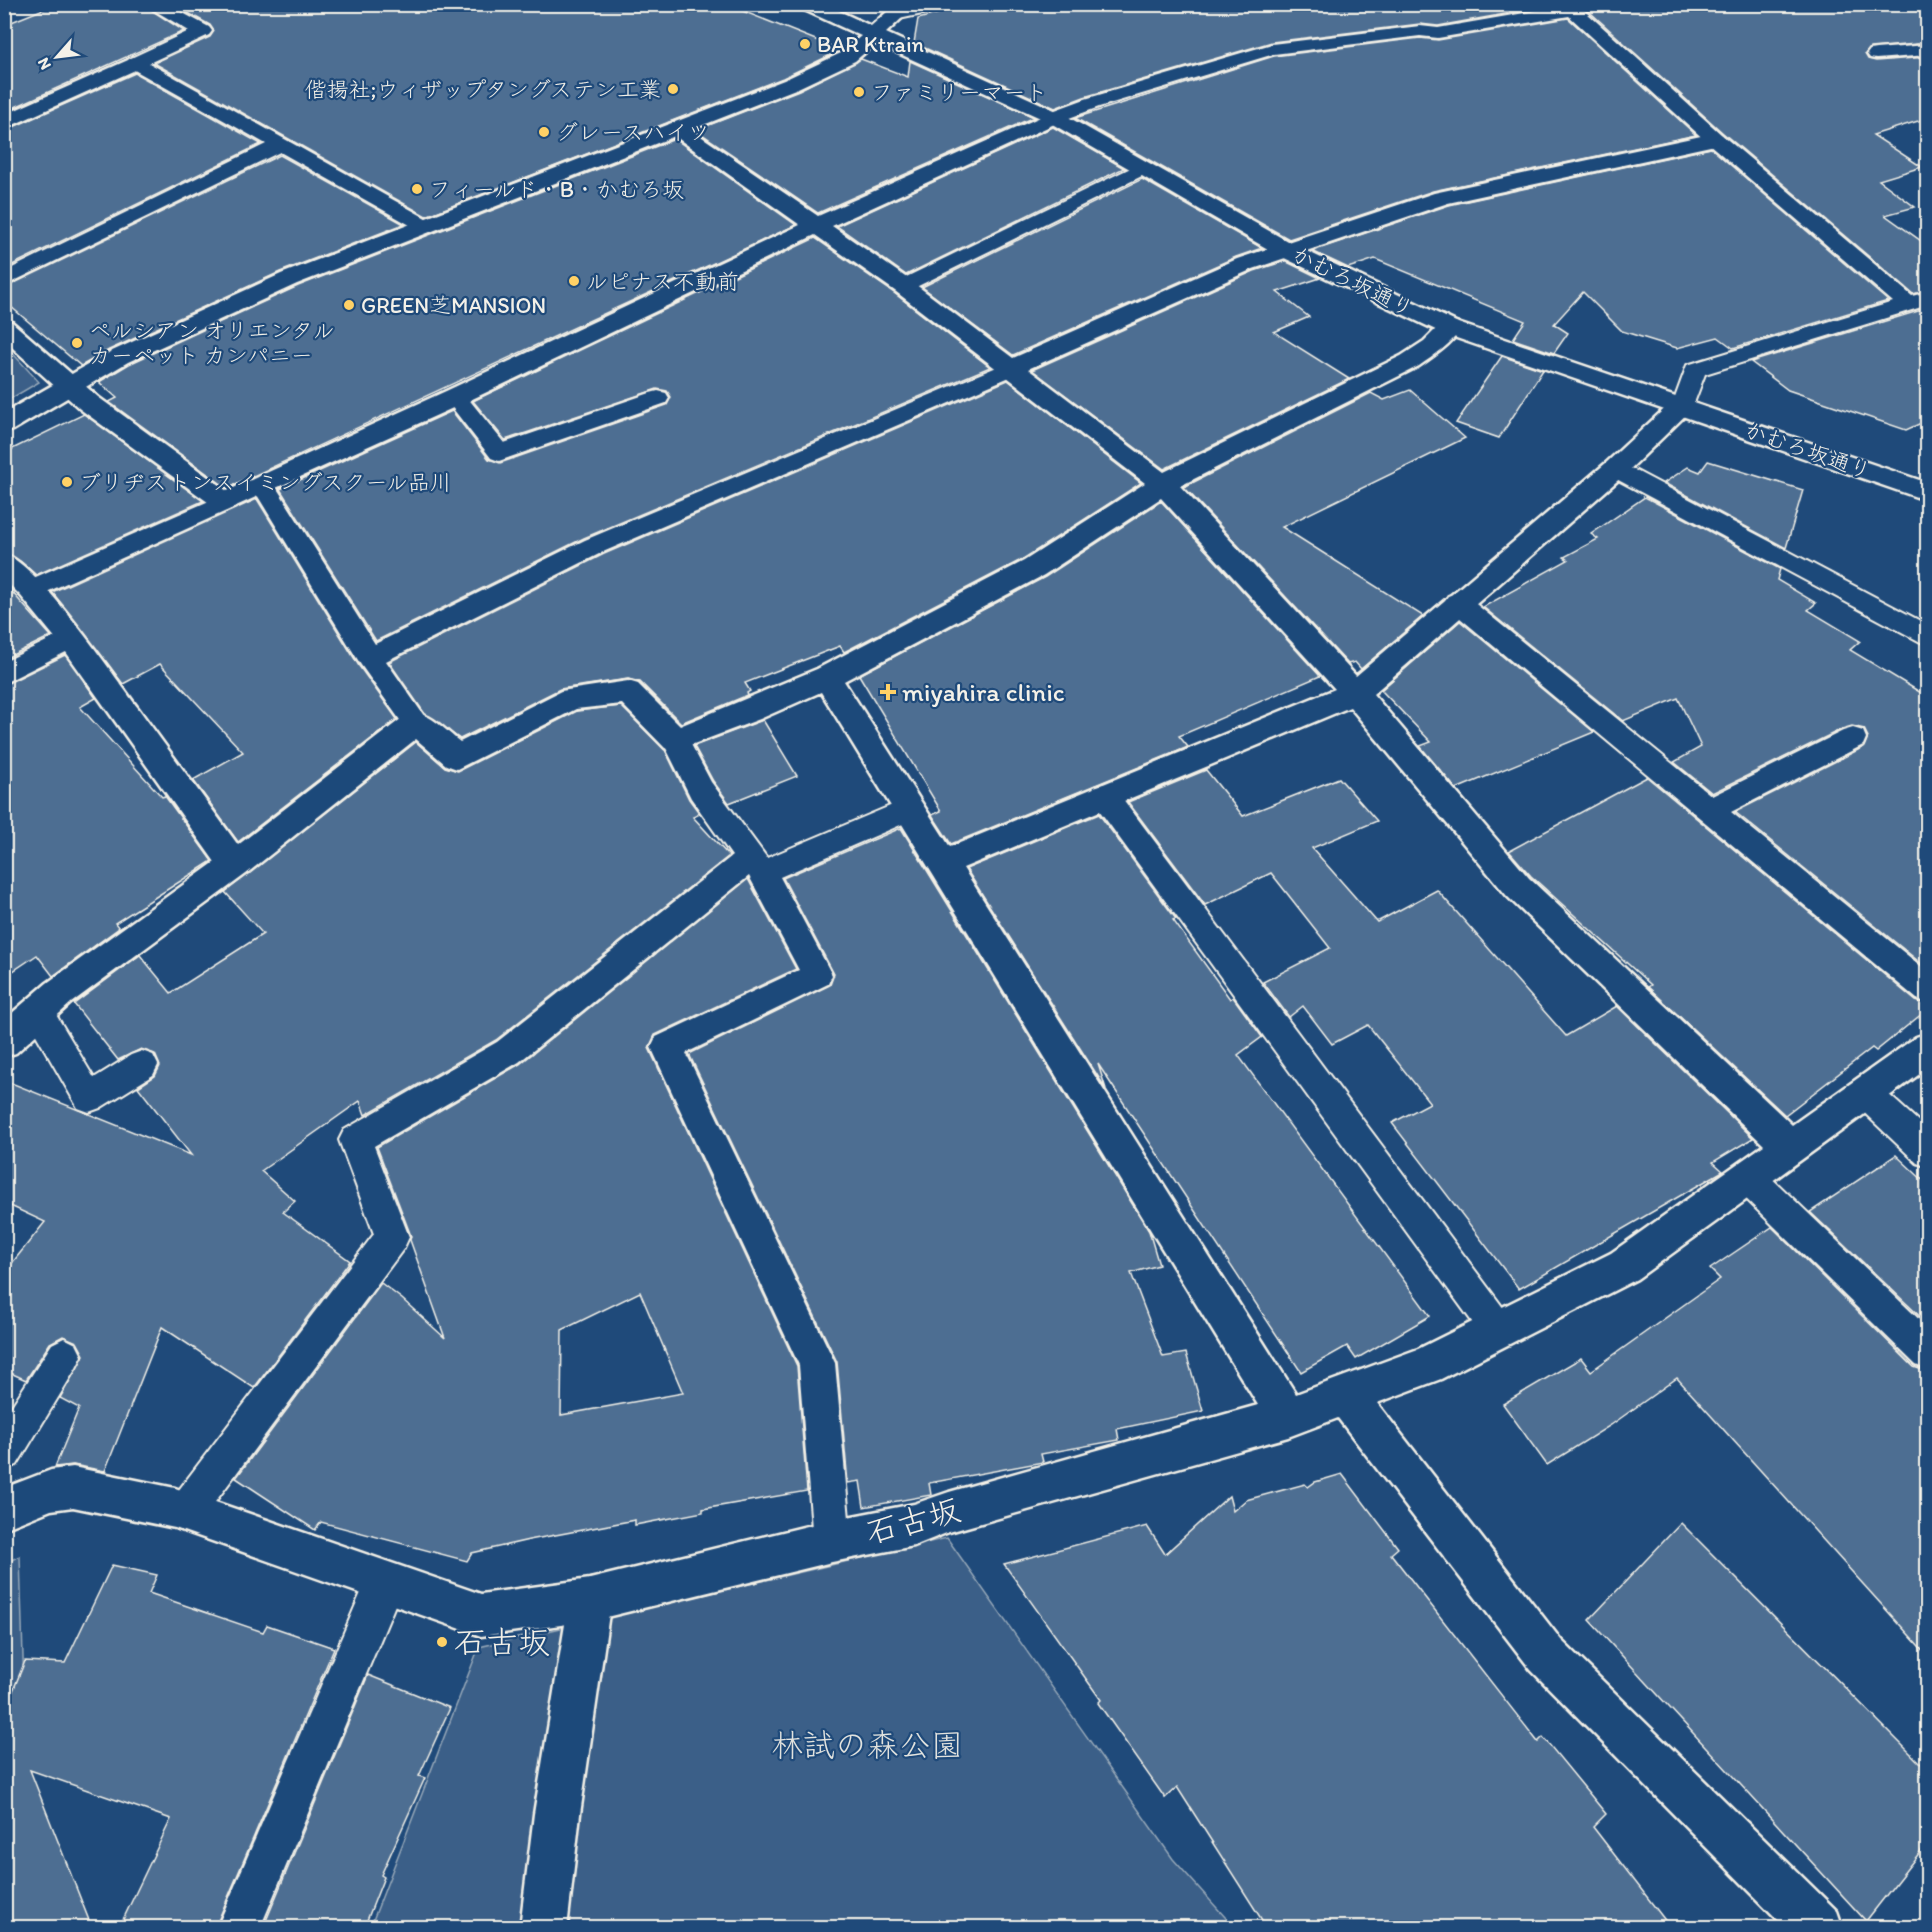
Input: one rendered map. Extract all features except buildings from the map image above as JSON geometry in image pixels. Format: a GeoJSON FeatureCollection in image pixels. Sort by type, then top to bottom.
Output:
{"type":"FeatureCollection","features":[{"type":"Feature","properties":{"kind":"street","name":"かむろ坂通り"},"geometry":{"type":"LineString","coordinates":[[807,4],[1054,117],[1288,251],[1450,328],[1683,406],[1928,492]]}},
{"type":"Feature","properties":{"kind":"street"},"geometry":{"type":"LineString","coordinates":[[4,424],[119,357],[278,284],[424,225],[791,84],[839,62],[848,57],[904,9]]}},
{"type":"Feature","properties":{"kind":"street"},"geometry":{"type":"LineString","coordinates":[[4,123],[135,63]]}},
{"type":"Feature","properties":{"kind":"street"},"geometry":{"type":"LineString","coordinates":[[4,327],[89,403],[225,502],[455,398],[817,225],[1054,117]]}},
{"type":"Feature","properties":{"kind":"street"},"geometry":{"type":"LineString","coordinates":[[676,128],[903,286],[1163,484],[1355,693],[1518,887],[1790,1147]]}},
{"type":"Feature","properties":{"kind":"street"},"geometry":{"type":"LineString","coordinates":[[1011,368],[1245,264],[1442,198],[1715,139]]}},
{"type":"Feature","properties":{"kind":"street"},"geometry":{"type":"LineString","coordinates":[[4,1042],[59,993],[235,865],[416,723],[458,757],[571,699],[628,692],[675,740],[750,711],[826,677],[1034,568],[1163,484],[1410,362],[1432,346],[1450,328]]}},
{"type":"Feature","properties":{"kind":"street"},"geometry":{"type":"LineString","coordinates":[[943,863],[1355,693],[1457,602],[1615,469],[1683,406]]}},
{"type":"Feature","properties":{"kind":"street"},"geometry":{"type":"LineString","coordinates":[[4,563],[31,589],[71,638],[235,865]]}},
{"type":"Feature","properties":{"kind":"street"},"geometry":{"type":"LineString","coordinates":[[826,677],[1288,1417]]}},
{"type":"Feature","properties":{"kind":"street","name":"石古坂"},"geometry":{"type":"LineString","coordinates":[[4,1509],[51,1490],[74,1487],[185,1512],[481,1614],[590,1600],[832,1541],[914,1525],[960,1509],[1288,1417],[1427,1365],[1624,1266],[1928,1048]]}},
{"type":"Feature","properties":{"kind":"street"},"geometry":{"type":"LineString","coordinates":[[1346,1396],[1546,1654],[1820,1928]]}},
{"type":"Feature","properties":{"kind":"street"},"geometry":{"type":"LineString","coordinates":[[543,1928],[557,1814],[590,1600]]}},
{"type":"Feature","properties":{"kind":"lane"},"geometry":{"type":"LineString","coordinates":[[135,63],[203,31],[152,4]]}},
{"type":"Feature","properties":{"kind":"lane"},"geometry":{"type":"LineString","coordinates":[[904,9],[945,4]]}},
{"type":"Feature","properties":{"kind":"lane"},"geometry":{"type":"LineString","coordinates":[[1054,117],[1092,103],[1272,49],[1420,31],[1438,33],[1569,7],[1715,139],[1917,301]]}},
{"type":"Feature","properties":{"kind":"lane"},"geometry":{"type":"LineString","coordinates":[[1876,54],[1928,50]]}},
{"type":"Feature","properties":{"kind":"lane"},"geometry":{"type":"LineString","coordinates":[[135,63],[424,225]]}},
{"type":"Feature","properties":{"kind":"lane"},"geometry":{"type":"LineString","coordinates":[[4,280],[280,145]]}},
{"type":"Feature","properties":{"kind":"lane"},"geometry":{"type":"LineString","coordinates":[[903,286],[1143,168]]}},
{"type":"Feature","properties":{"kind":"lane"},"geometry":{"type":"LineString","coordinates":[[1683,406],[1695,370],[1917,301]]}},
{"type":"Feature","properties":{"kind":"lane"},"geometry":{"type":"LineString","coordinates":[[370,658],[594,546],[1011,368]]}},
{"type":"Feature","properties":{"kind":"lane"},"geometry":{"type":"LineString","coordinates":[[455,398],[499,453],[658,398]]}},
{"type":"Feature","properties":{"kind":"lane"},"geometry":{"type":"LineString","coordinates":[[1615,469],[1928,637]]}},
{"type":"Feature","properties":{"kind":"lane"},"geometry":{"type":"LineString","coordinates":[[264,485],[370,658],[416,723]]}},
{"type":"Feature","properties":{"kind":"lane"},"geometry":{"type":"LineString","coordinates":[[31,589],[225,502]]}},
{"type":"Feature","properties":{"kind":"lane"},"geometry":{"type":"LineString","coordinates":[[1457,602],[1928,990]]}},
{"type":"Feature","properties":{"kind":"lane"},"geometry":{"type":"LineString","coordinates":[[4,674],[71,638]]}},
{"type":"Feature","properties":{"kind":"lane"},"geometry":{"type":"LineString","coordinates":[[1709,810],[1853,738]]}},
{"type":"Feature","properties":{"kind":"lane"},"geometry":{"type":"LineString","coordinates":[[675,740],[701,790],[756,865],[817,975],[667,1047],[817,1363],[832,1541]]}},
{"type":"Feature","properties":{"kind":"lane"},"geometry":{"type":"LineString","coordinates":[[1104,795],[1498,1329]]}},
{"type":"Feature","properties":{"kind":"lane"},"geometry":{"type":"LineString","coordinates":[[185,1512],[392,1237],[355,1140],[508,1052],[756,865],[909,809]]}},
{"type":"Feature","properties":{"kind":"lane"},"geometry":{"type":"LineString","coordinates":[[38,1012],[89,1098],[142,1065]]}},
{"type":"Feature","properties":{"kind":"lane"},"geometry":{"type":"LineString","coordinates":[[1865,1093],[1928,1152]]}},
{"type":"Feature","properties":{"kind":"lane"},"geometry":{"type":"LineString","coordinates":[[1748,1178],[1928,1353]]}},
{"type":"Feature","properties":{"kind":"lane"},"geometry":{"type":"LineString","coordinates":[[4,1452],[64,1356]]}},
{"type":"Feature","properties":{"kind":"lane"},"geometry":{"type":"LineString","coordinates":[[238,1928],[386,1581]]}},
{"type":"Feature","properties":{"kind":"green space"},"geometry":{"type":"Polygon","coordinates":[[[5,345],[39,382],[4,402],[5,345]]]}},
{"type":"Feature","properties":{"kind":"green space","name":"林試の森公園"},"geometry":{"type":"Polygon","coordinates":[[[947,1538],[1173,1859],[1234,1927],[370,1928],[479,1647],[947,1538]]]}},
{"type":"Feature","properties":{"kind":"green space"},"geometry":{"type":"Polygon","coordinates":[[[20,1556],[24,1691],[5,1700],[5,1563],[20,1556]]]}},
{"type":"Feature","properties":{"kind":"place","name":"BAR Ktrain"},"geometry":{"type":"Point","coordinates":[805,44]}},
{"type":"Feature","properties":{"kind":"place","name":"偕揚社;ウィザップタングステン工業"},"geometry":{"type":"Point","coordinates":[673,89]}},
{"type":"Feature","properties":{"kind":"place","name":"ファミリーマート"},"geometry":{"type":"Point","coordinates":[859,92]}},
{"type":"Feature","properties":{"kind":"place","name":"グレースハイツ"},"geometry":{"type":"Point","coordinates":[544,132]}},
{"type":"Feature","properties":{"kind":"place","name":"フィールド・B・かむろ坂"},"geometry":{"type":"Point","coordinates":[417,189]}},
{"type":"Feature","properties":{"kind":"place","name":"ルピナス不動前"},"geometry":{"type":"Point","coordinates":[574,281]}},
{"type":"Feature","properties":{"kind":"place","name":"GREEN芝MANSION"},"geometry":{"type":"Point","coordinates":[349,305]}},
{"type":"Feature","properties":{"kind":"place","name":"ペルシアン オリエンタル カーペット カンパニー"},"geometry":{"type":"Point","coordinates":[77,343]}},
{"type":"Feature","properties":{"kind":"place","name":"ブリヂストンスイミングスクール品川"},"geometry":{"type":"Point","coordinates":[67,482]}},
{"type":"Feature","properties":{"kind":"place","name":"miyahira clinic"},"geometry":{"type":"Point","coordinates":[888,692]}},
{"type":"Feature","properties":{"kind":"place","name":"石古坂"},"geometry":{"type":"Point","coordinates":[442,1642]}}]}
